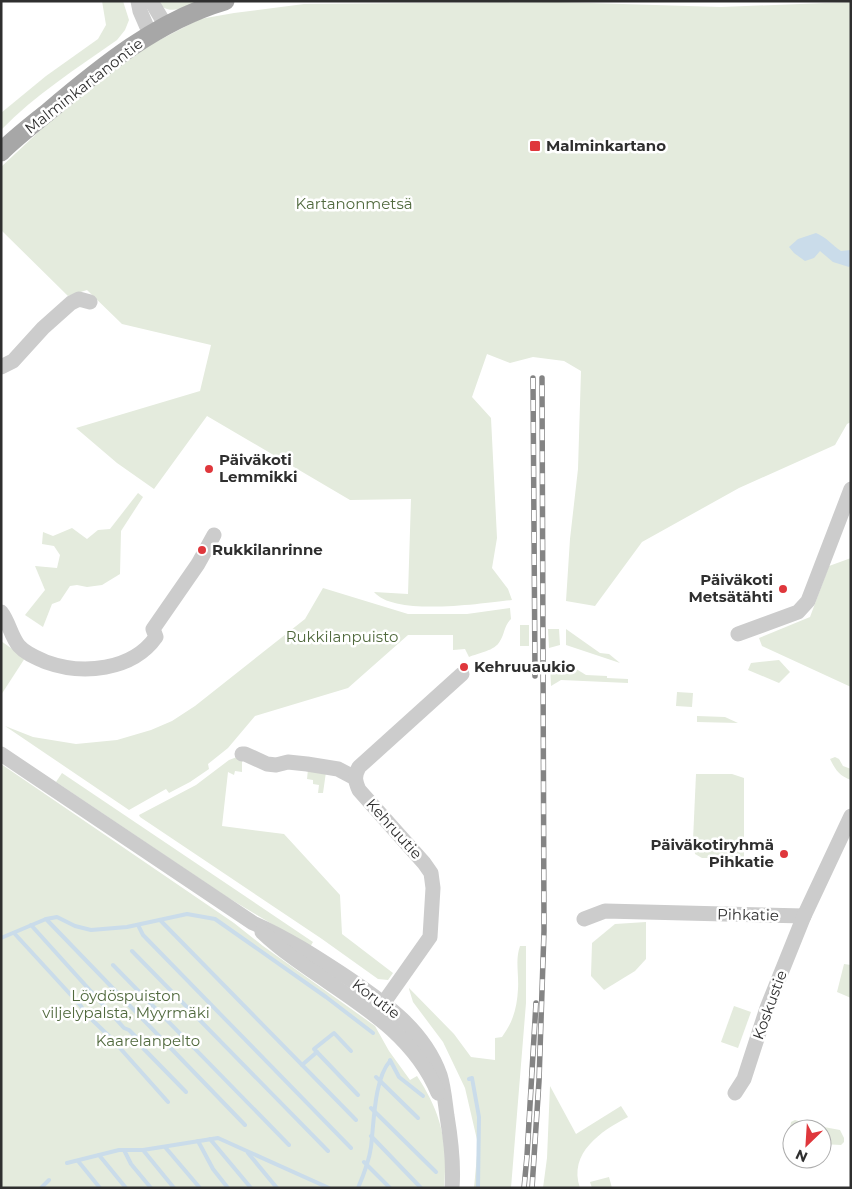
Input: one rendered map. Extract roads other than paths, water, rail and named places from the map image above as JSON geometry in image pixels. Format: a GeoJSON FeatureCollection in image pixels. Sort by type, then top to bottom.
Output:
{"type":"FeatureCollection","features":[{"type":"Feature","properties":{"kind":"main road","name":"Malminkartanontie"},"geometry":{"type":"LineString","coordinates":[[1,152],[78,86],[158,30],[225,1]]}},
{"type":"Feature","properties":{"kind":"street"},"geometry":{"type":"LineString","coordinates":[[138,1],[140,11],[158,30]]}},
{"type":"Feature","properties":{"kind":"street"},"geometry":{"type":"LineString","coordinates":[[151,1],[158,30]]}},
{"type":"Feature","properties":{"kind":"street"},"geometry":{"type":"LineString","coordinates":[[1,367],[13,361],[71,303],[79,299],[90,302]]}},
{"type":"Feature","properties":{"kind":"street"},"geometry":{"type":"LineString","coordinates":[[738,634],[803,609],[808,601],[851,489]]}},
{"type":"Feature","properties":{"kind":"street"},"geometry":{"type":"LineString","coordinates":[[1,612],[6,617],[18,646],[41,660],[72,669],[96,669],[118,664],[135,656],[151,644],[156,636],[153,630],[198,564],[214,535]]}},
{"type":"Feature","properties":{"kind":"street"},"geometry":{"type":"LineString","coordinates":[[242,754],[267,764],[275,772],[288,762],[307,761],[338,769],[355,778],[359,767],[462,674]]}},
{"type":"Feature","properties":{"kind":"street","name":"Korutie"},"geometry":{"type":"LineString","coordinates":[[1,754],[252,923],[278,947],[380,1009],[392,1030],[417,1059],[436,1088],[448,1118],[451,1137],[452,1188]]}},
{"type":"Feature","properties":{"kind":"street","name":"Kehruutie"},"geometry":{"type":"LineString","coordinates":[[355,778],[359,790],[432,873],[430,937],[380,1009]]}},
{"type":"Feature","properties":{"kind":"street"},"geometry":{"type":"LineString","coordinates":[[804,916],[851,816]]}},
{"type":"Feature","properties":{"kind":"street","name":"Pihkatie"},"geometry":{"type":"LineString","coordinates":[[584,919],[605,911],[804,916]]}},
{"type":"Feature","properties":{"kind":"street","name":"Koskustie"},"geometry":{"type":"LineString","coordinates":[[735,1093],[744,1079],[767,1008],[804,916]]}},
{"type":"Feature","properties":{"kind":"water"},"geometry":{"type":"Polygon","coordinates":[[[816,233],[841,251],[851,250],[851,265],[849,267],[833,262],[820,251],[814,258],[805,261],[789,247],[798,239],[816,233]]]}},
{"type":"Feature","properties":{"kind":"waterway"},"geometry":{"type":"LineString","coordinates":[[1,938],[46,919],[57,917],[75,926],[91,930],[127,927],[187,914],[215,919],[326,997],[373,1033]]}},
{"type":"Feature","properties":{"kind":"waterway"},"geometry":{"type":"LineString","coordinates":[[46,919],[245,1125]]}},
{"type":"Feature","properties":{"kind":"waterway"},"geometry":{"type":"LineString","coordinates":[[160,920],[356,1120]]}},
{"type":"Feature","properties":{"kind":"waterway"},"geometry":{"type":"LineString","coordinates":[[31,925],[124,1028],[129,1030],[140,1041],[139,1044],[186,1092]]}},
{"type":"Feature","properties":{"kind":"waterway"},"geometry":{"type":"LineString","coordinates":[[138,925],[143,935],[351,1148]]}},
{"type":"Feature","properties":{"kind":"waterway"},"geometry":{"type":"LineString","coordinates":[[14,933],[168,1102]]}},
{"type":"Feature","properties":{"kind":"waterway"},"geometry":{"type":"LineString","coordinates":[[132,951],[328,1151]]}},
{"type":"Feature","properties":{"kind":"waterway"},"geometry":{"type":"LineString","coordinates":[[113,965],[289,1145]]}},
{"type":"Feature","properties":{"kind":"waterway"},"geometry":{"type":"LineString","coordinates":[[351,1051],[334,1033],[314,1049],[358,1095]]}},
{"type":"Feature","properties":{"kind":"waterway"},"geometry":{"type":"LineString","coordinates":[[302,1065],[317,1052]]}},
{"type":"Feature","properties":{"kind":"waterway"},"geometry":{"type":"LineString","coordinates":[[390,1060],[399,1077],[423,1096]]}},
{"type":"Feature","properties":{"kind":"waterway"},"geometry":{"type":"LineString","coordinates":[[358,1188],[370,1152],[378,1090],[385,1069],[390,1061]]}},
{"type":"Feature","properties":{"kind":"waterway"},"geometry":{"type":"LineString","coordinates":[[376,1077],[418,1118]]}},
{"type":"Feature","properties":{"kind":"waterway"},"geometry":{"type":"LineString","coordinates":[[469,1079],[472,1078],[479,1117],[478,1188]]}},
{"type":"Feature","properties":{"kind":"waterway"},"geometry":{"type":"LineString","coordinates":[[371,1108],[436,1172]]}},
{"type":"Feature","properties":{"kind":"waterway"},"geometry":{"type":"LineString","coordinates":[[371,1136],[421,1188]]}},
{"type":"Feature","properties":{"kind":"waterway"},"geometry":{"type":"LineString","coordinates":[[67,1163],[119,1150],[143,1150],[218,1138],[329,1188]]}},
{"type":"Feature","properties":{"kind":"waterway"},"geometry":{"type":"LineString","coordinates":[[210,1139],[251,1188]]}},
{"type":"Feature","properties":{"kind":"waterway"},"geometry":{"type":"LineString","coordinates":[[198,1141],[213,1169],[228,1188]]}},
{"type":"Feature","properties":{"kind":"waterway"},"geometry":{"type":"LineString","coordinates":[[165,1147],[200,1188]]}},
{"type":"Feature","properties":{"kind":"waterway"},"geometry":{"type":"LineString","coordinates":[[124,1150],[131,1164],[151,1188]]}},
{"type":"Feature","properties":{"kind":"waterway"},"geometry":{"type":"LineString","coordinates":[[143,1150],[174,1188]]}},
{"type":"Feature","properties":{"kind":"waterway"},"geometry":{"type":"LineString","coordinates":[[248,1153],[277,1188]]}},
{"type":"Feature","properties":{"kind":"waterway"},"geometry":{"type":"LineString","coordinates":[[99,1155],[126,1188]]}},
{"type":"Feature","properties":{"kind":"waterway"},"geometry":{"type":"LineString","coordinates":[[78,1161],[100,1188]]}},
{"type":"Feature","properties":{"kind":"waterway"},"geometry":{"type":"LineString","coordinates":[[364,1162],[390,1188]]}},
{"type":"Feature","properties":{"kind":"waterway"},"geometry":{"type":"LineString","coordinates":[[41,1188],[49,1180]]}},
{"type":"Feature","properties":{"kind":"railway"},"geometry":{"type":"LineString","coordinates":[[533,378],[535,676]]}},
{"type":"Feature","properties":{"kind":"railway"},"geometry":{"type":"LineString","coordinates":[[532,1188],[539,1081],[544,931],[542,378]]}},
{"type":"Feature","properties":{"kind":"railway"},"geometry":{"type":"LineString","coordinates":[[524,1188],[536,1003]]}},
{"type":"Feature","properties":{"kind":"place","name":"Malminkartano"},"geometry":{"type":"Point","coordinates":[535,146]}},
{"type":"Feature","properties":{"kind":"place","name":"Päiväkoti Lemmikki"},"geometry":{"type":"Point","coordinates":[209,469]}},
{"type":"Feature","properties":{"kind":"place","name":"Rukkilanrinne"},"geometry":{"type":"Point","coordinates":[202,550]}},
{"type":"Feature","properties":{"kind":"place","name":"Päiväkoti Metsätähti"},"geometry":{"type":"Point","coordinates":[783,589]}},
{"type":"Feature","properties":{"kind":"place","name":"Kehruuaukio"},"geometry":{"type":"Point","coordinates":[464,667]}},
{"type":"Feature","properties":{"kind":"place","name":"Päiväkotiryhmä Pihkatie"},"geometry":{"type":"Point","coordinates":[784,854]}},
{"type":"Feature","properties":{"kind":"park label","name":"Kartanonmetsä"},"geometry":{"type":"Point","coordinates":[354,204]}},
{"type":"Feature","properties":{"kind":"park label","name":"Rukkilanpuisto"},"geometry":{"type":"Point","coordinates":[342,637]}},
{"type":"Feature","properties":{"kind":"park label","name":"Löydöspuiston viljelypalsta, Myyrmäki"},"geometry":{"type":"Point","coordinates":[126,1004]}},
{"type":"Feature","properties":{"kind":"park label","name":"Kaarelanpelto"},"geometry":{"type":"Point","coordinates":[148,1041]}}]}
